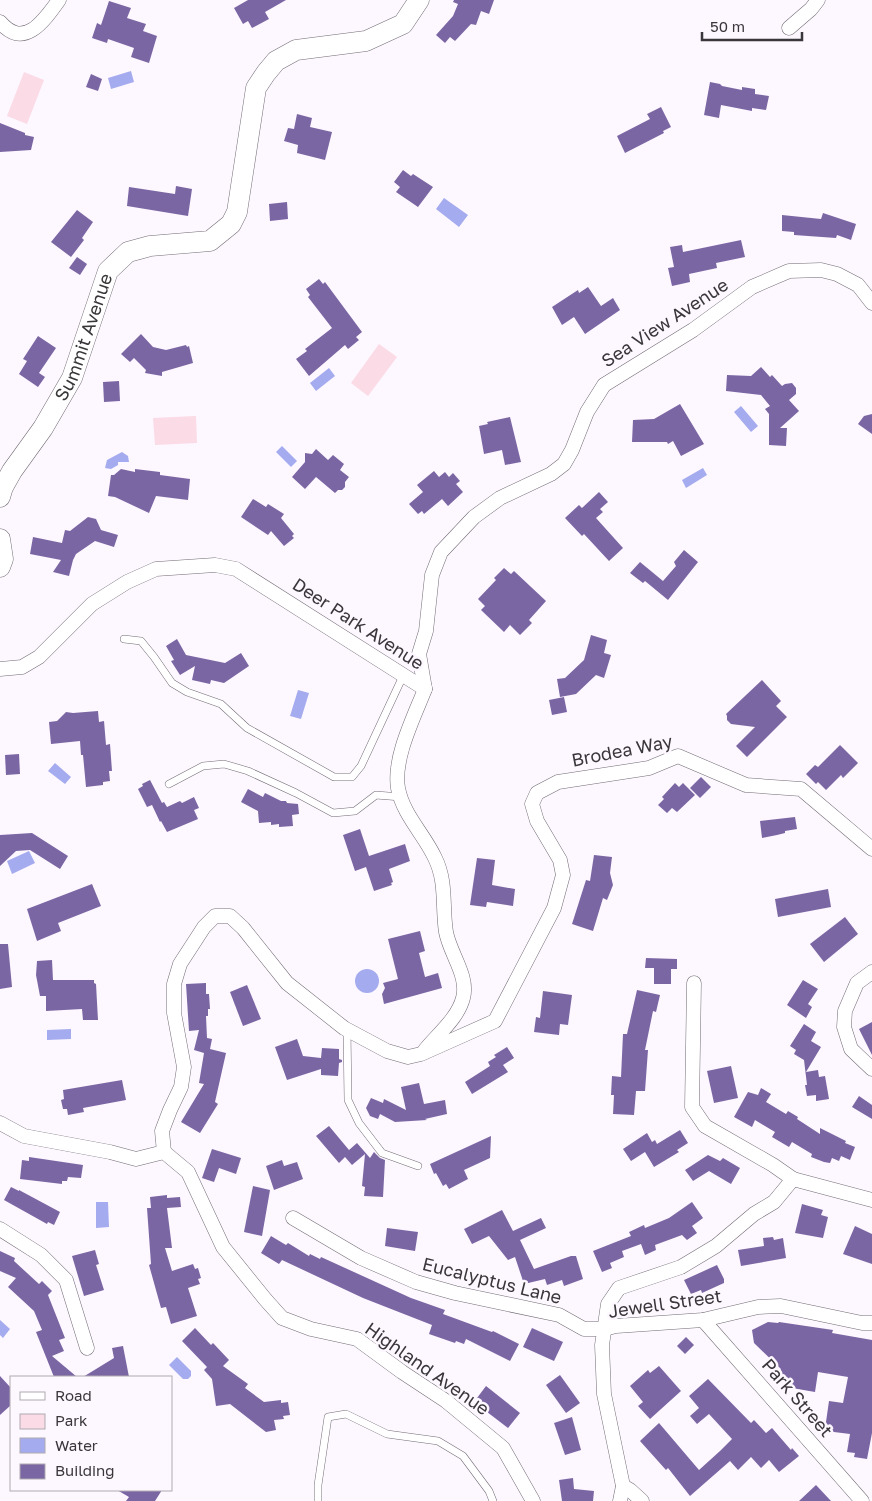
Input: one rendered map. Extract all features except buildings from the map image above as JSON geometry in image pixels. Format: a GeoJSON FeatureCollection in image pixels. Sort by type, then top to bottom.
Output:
{"type":"FeatureCollection","features":[{"type":"Feature","properties":{"kind":"street"},"geometry":{"type":"LineString","coordinates":[[0,22],[9,31],[16,34],[29,32],[43,22],[60,0]]}},
{"type":"Feature","properties":{"kind":"street","name":"Summit Avenue"},"geometry":{"type":"LineString","coordinates":[[0,496],[12,471],[43,428],[72,378],[108,271],[128,252],[150,246],[210,241],[231,224],[237,212],[256,88],[276,61],[296,50],[366,41],[403,24],[419,0]]}},
{"type":"Feature","properties":{"kind":"street"},"geometry":{"type":"LineString","coordinates":[[789,28],[811,10],[818,0]]}},
{"type":"Feature","properties":{"kind":"street","name":"Sea View Avenue"},"geometry":{"type":"LineString","coordinates":[[425,690],[419,654],[426,631],[432,575],[441,552],[474,517],[500,498],[551,474],[564,464],[572,450],[586,412],[604,385],[693,330],[752,287],[789,271],[821,270],[837,274],[858,285],[872,303]]}},
{"type":"Feature","properties":{"kind":"street"},"geometry":{"type":"LineString","coordinates":[[0,539],[3,559],[0,567]]}},
{"type":"Feature","properties":{"kind":"street","name":"Deer Park Avenue"},"geometry":{"type":"LineString","coordinates":[[0,669],[22,667],[39,657],[92,604],[127,582],[156,568],[215,565],[236,569],[425,690],[403,747],[398,771],[398,788],[406,811],[429,845],[440,867],[445,892],[446,933],[463,980],[464,996],[458,1012],[421,1054]]}},
{"type":"Feature","properties":{"kind":"street","name":"Brodea Way"},"geometry":{"type":"LineString","coordinates":[[421,1054],[495,1021],[554,908],[563,875],[560,860],[537,821],[532,804],[537,793],[558,782],[649,768],[678,756],[746,785],[801,789],[872,849]]}},
{"type":"Feature","properties":{"kind":"street"},"geometry":{"type":"LineString","coordinates":[[0,1123],[24,1136],[110,1152],[136,1159],[164,1152],[162,1131],[181,1088],[184,1067],[174,1013],[174,984],[180,964],[204,927],[216,916],[230,916],[243,928],[287,983],[348,1030],[387,1051],[408,1057],[421,1054]]}},
{"type":"Feature","properties":{"kind":"street"},"geometry":{"type":"LineString","coordinates":[[872,972],[857,984],[844,1011],[844,1027],[850,1048],[872,1069]]}},
{"type":"Feature","properties":{"kind":"street"},"geometry":{"type":"LineString","coordinates":[[694,983],[692,1107],[705,1126],[793,1179],[872,1200]]}},
{"type":"Feature","properties":{"kind":"street","name":"Highland Avenue"},"geometry":{"type":"LineString","coordinates":[[164,1152],[188,1172],[223,1247],[282,1318],[311,1329],[357,1339],[446,1401],[503,1448],[533,1501]]}},
{"type":"Feature","properties":{"kind":"street"},"geometry":{"type":"LineString","coordinates":[[604,1329],[608,1304],[618,1288],[681,1267],[716,1246],[754,1214],[774,1202],[793,1179]]}},
{"type":"Feature","properties":{"kind":"street","name":"Eucalyptus Lane"},"geometry":{"type":"LineString","coordinates":[[293,1218],[361,1258],[416,1282],[455,1293],[559,1315],[584,1329],[604,1329]]}},
{"type":"Feature","properties":{"kind":"street"},"geometry":{"type":"LineString","coordinates":[[0,1229],[41,1255],[66,1280],[87,1348]]}},
{"type":"Feature","properties":{"kind":"street","name":"Jewell Street"},"geometry":{"type":"LineString","coordinates":[[620,1501],[623,1486],[604,1394],[602,1345],[604,1329],[616,1326],[703,1320],[758,1307],[781,1306],[862,1323],[872,1323]]}},
{"type":"Feature","properties":{"kind":"street","name":"Park Street"},"geometry":{"type":"LineString","coordinates":[[703,1320],[862,1501]]}},
{"type":"Feature","properties":{"kind":"street"},"geometry":{"type":"LineString","coordinates":[[623,1486],[642,1501]]}},
{"type":"Feature","properties":{"kind":"lane"},"geometry":{"type":"LineString","coordinates":[[124,639],[141,641],[172,683],[187,692],[221,704],[247,728],[334,777],[352,776],[361,766],[403,676]]}},
{"type":"Feature","properties":{"kind":"lane"},"geometry":{"type":"LineString","coordinates":[[170,784],[203,766],[224,764],[248,771],[296,793],[333,813],[355,811],[376,795],[401,797]]}},
{"type":"Feature","properties":{"kind":"lane"},"geometry":{"type":"LineString","coordinates":[[348,1030],[348,1100],[359,1123],[382,1153],[418,1166]]}},
{"type":"Feature","properties":{"kind":"lane"},"geometry":{"type":"LineString","coordinates":[[318,1501],[318,1485],[328,1417],[346,1414],[387,1434],[438,1441],[463,1456],[489,1491],[493,1501]]}},
{"type":"Feature","properties":{"kind":"green space"},"geometry":{"type":"Polygon","coordinates":[[[24,72],[44,80],[27,124],[7,116],[24,72]]]}},
{"type":"Feature","properties":{"kind":"green space"},"geometry":{"type":"Polygon","coordinates":[[[379,344],[397,357],[368,396],[351,383],[379,344]]]}},
{"type":"Feature","properties":{"kind":"green space"},"geometry":{"type":"Polygon","coordinates":[[[196,416],[197,443],[155,445],[153,418],[196,416]]]}},
{"type":"Feature","properties":{"kind":"water"},"geometry":{"type":"Polygon","coordinates":[[[131,71],[134,82],[111,89],[108,78],[131,71]]]}},
{"type":"Feature","properties":{"kind":"water"},"geometry":{"type":"Polygon","coordinates":[[[444,198],[468,215],[459,227],[436,209],[444,198]]]}},
{"type":"Feature","properties":{"kind":"water"},"geometry":{"type":"Polygon","coordinates":[[[329,368],[335,376],[316,391],[310,383],[329,368]]]}},
{"type":"Feature","properties":{"kind":"water"},"geometry":{"type":"Polygon","coordinates":[[[741,406],[758,426],[751,432],[734,412],[741,406]]]}},
{"type":"Feature","properties":{"kind":"water"},"geometry":{"type":"Polygon","coordinates":[[[282,446],[297,461],[291,467],[276,452],[282,446]]]}},
{"type":"Feature","properties":{"kind":"water"},"geometry":{"type":"Polygon","coordinates":[[[122,452],[128,456],[129,462],[118,462],[118,465],[111,469],[105,468],[107,460],[122,452]]]}},
{"type":"Feature","properties":{"kind":"water"},"geometry":{"type":"Polygon","coordinates":[[[703,468],[707,475],[686,488],[682,480],[703,468]]]}},
{"type":"Feature","properties":{"kind":"water"},"geometry":{"type":"Polygon","coordinates":[[[298,690],[309,693],[301,719],[290,716],[298,690]]]}},
{"type":"Feature","properties":{"kind":"water"},"geometry":{"type":"Polygon","coordinates":[[[55,763],[71,777],[65,784],[48,771],[55,763]]]}},
{"type":"Feature","properties":{"kind":"water"},"geometry":{"type":"Polygon","coordinates":[[[29,851],[35,863],[12,874],[7,861],[29,851]]]}},
{"type":"Feature","properties":{"kind":"water"},"geometry":{"type":"Polygon","coordinates":[[[367,969],[372,970],[378,976],[378,986],[372,992],[367,993],[362,992],[356,986],[355,981],[356,976],[362,970],[367,969]]]}},
{"type":"Feature","properties":{"kind":"water"},"geometry":{"type":"Polygon","coordinates":[[[71,1029],[71,1039],[47,1040],[47,1030],[71,1029]]]}},
{"type":"Feature","properties":{"kind":"water"},"geometry":{"type":"Polygon","coordinates":[[[96,1202],[108,1202],[109,1227],[96,1228],[96,1202]]]}},
{"type":"Feature","properties":{"kind":"water"},"geometry":{"type":"Polygon","coordinates":[[[0,1320],[10,1329],[3,1338],[0,1335],[0,1320]]]}},
{"type":"Feature","properties":{"kind":"water"},"geometry":{"type":"Polygon","coordinates":[[[177,1357],[191,1371],[191,1376],[188,1379],[183,1379],[169,1365],[177,1357]]]}}]}
